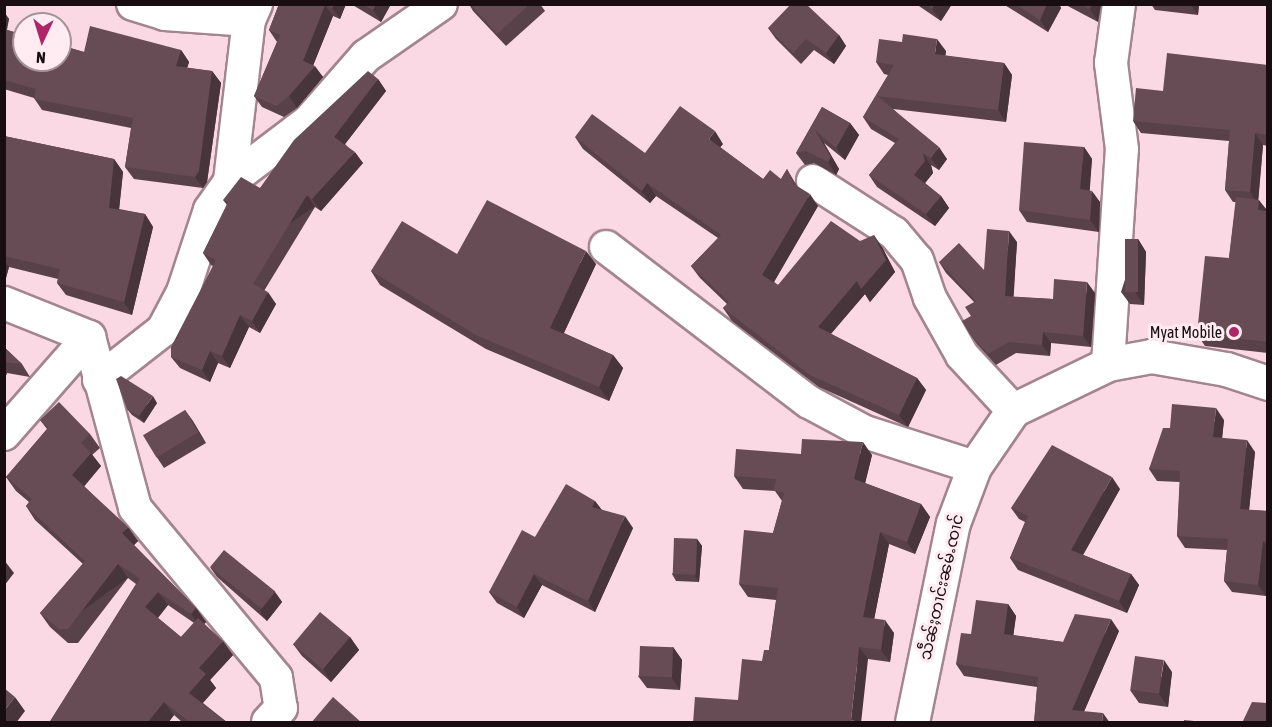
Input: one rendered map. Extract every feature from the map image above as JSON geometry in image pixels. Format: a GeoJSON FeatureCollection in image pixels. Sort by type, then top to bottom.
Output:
{"type":"FeatureCollection","features":[{"type":"Feature","properties":{"kind":"highway"},"geometry":{"type":"LineString","coordinates":[[1012,410],[1108,364],[1151,356],[1226,369],[1268,383]]}},
{"type":"Feature","properties":{"kind":"highway","name":"သဵၼ်ႈတၢင်းၼမ်ႉၸၢင်"},"geometry":{"type":"LineString","coordinates":[[912,723],[953,523],[974,467],[1012,410]]}},
{"type":"Feature","properties":{"kind":"street"},"geometry":{"type":"LineString","coordinates":[[133,4],[194,18],[252,12],[230,181]]}},
{"type":"Feature","properties":{"kind":"street"},"geometry":{"type":"LineString","coordinates":[[99,380],[163,330],[183,292],[210,210],[230,181],[309,121],[366,56],[441,4]]}},
{"type":"Feature","properties":{"kind":"street"},"geometry":{"type":"LineString","coordinates":[[1108,364],[1122,149],[1111,63],[1119,4]]}},
{"type":"Feature","properties":{"kind":"street"},"geometry":{"type":"LineString","coordinates":[[813,181],[894,233],[917,260],[930,298],[962,355],[1012,410]]}},
{"type":"Feature","properties":{"kind":"street"},"geometry":{"type":"LineString","coordinates":[[606,248],[809,402],[865,432],[974,467]]}},
{"type":"Feature","properties":{"kind":"street"},"geometry":{"type":"LineString","coordinates":[[4,303],[89,337]]}},
{"type":"Feature","properties":{"kind":"street"},"geometry":{"type":"LineString","coordinates":[[89,337],[135,507],[276,678],[281,708],[268,723]]}},
{"type":"Feature","properties":{"kind":"street"},"geometry":{"type":"LineString","coordinates":[[4,434],[89,337]]}},
{"type":"Feature","properties":{"kind":"building"},"geometry":{"type":"Polygon","coordinates":[[[279,4],[334,4],[332,8],[325,5],[303,61],[315,66],[289,96],[276,106],[254,96],[280,35],[269,30],[279,4]]]}},
{"type":"Feature","properties":{"kind":"building"},"geometry":{"type":"Polygon","coordinates":[[[362,4],[376,4],[373,10],[362,4]]]}},
{"type":"Feature","properties":{"kind":"building"},"geometry":{"type":"Polygon","coordinates":[[[470,4],[530,4],[497,34],[470,4]]]}},
{"type":"Feature","properties":{"kind":"building"},"geometry":{"type":"Polygon","coordinates":[[[791,4],[806,4],[839,35],[826,53],[806,39],[793,53],[768,28],[791,4]]]}},
{"type":"Feature","properties":{"kind":"building"},"geometry":{"type":"Polygon","coordinates":[[[1015,4],[1047,4],[1040,20],[1015,4]]]}},
{"type":"Feature","properties":{"kind":"building"},"geometry":{"type":"Polygon","coordinates":[[[1080,4],[1091,4],[1090,9],[1080,4]]]}},
{"type":"Feature","properties":{"kind":"building"},"geometry":{"type":"Polygon","coordinates":[[[90,26],[181,50],[176,66],[212,71],[199,171],[195,177],[125,167],[133,118],[34,99],[36,89],[4,80],[4,29],[12,31],[12,72],[72,72],[72,48],[84,52],[90,26]]]}},
{"type":"Feature","properties":{"kind":"building"},"geometry":{"type":"Polygon","coordinates":[[[903,34],[937,39],[935,54],[1004,63],[998,110],[877,96],[939,147],[931,158],[923,153],[925,161],[914,175],[941,196],[926,214],[869,175],[899,139],[863,117],[894,65],[876,62],[879,39],[902,42],[903,34]]]}},
{"type":"Feature","properties":{"kind":"building"},"geometry":{"type":"Polygon","coordinates":[[[1167,53],[1268,65],[1268,135],[1255,133],[1250,192],[1225,190],[1230,130],[1133,121],[1136,88],[1163,91],[1167,53]]]}},
{"type":"Feature","properties":{"kind":"building"},"geometry":{"type":"Polygon","coordinates":[[[368,71],[378,79],[334,137],[355,152],[312,199],[307,195],[253,284],[268,292],[252,321],[240,315],[222,356],[210,351],[202,370],[171,357],[171,347],[216,260],[203,253],[228,202],[223,200],[241,177],[260,188],[294,140],[368,71]]]}},
{"type":"Feature","properties":{"kind":"building"},"geometry":{"type":"Polygon","coordinates":[[[680,106],[715,131],[709,139],[763,179],[770,170],[781,179],[787,169],[794,184],[810,194],[762,275],[778,285],[831,221],[860,241],[874,235],[886,260],[861,289],[857,281],[818,327],[917,378],[899,415],[810,375],[723,308],[729,302],[691,266],[721,235],[647,183],[642,191],[575,137],[592,114],[645,153],[680,106]]]}},
{"type":"Feature","properties":{"kind":"building"},"geometry":{"type":"Polygon","coordinates":[[[822,107],[850,123],[836,148],[815,130],[831,157],[828,162],[806,151],[796,153],[822,107]]]}},
{"type":"Feature","properties":{"kind":"building"},"geometry":{"type":"Polygon","coordinates":[[[4,136],[114,159],[109,208],[145,214],[124,302],[57,283],[60,269],[4,256],[4,136]]]}},
{"type":"Feature","properties":{"kind":"building"},"geometry":{"type":"Polygon","coordinates":[[[1024,142],[1084,147],[1080,189],[1092,191],[1090,220],[1019,210],[1024,142]]]}},
{"type":"Feature","properties":{"kind":"building"},"geometry":{"type":"Polygon","coordinates":[[[1236,197],[1259,200],[1258,210],[1268,211],[1268,342],[1197,334],[1205,256],[1229,258],[1236,197]]]}},
{"type":"Feature","properties":{"kind":"building"},"geometry":{"type":"Polygon","coordinates":[[[487,200],[586,251],[550,328],[613,355],[599,387],[476,335],[371,271],[402,221],[457,254],[487,200]]]}},
{"type":"Feature","properties":{"kind":"building"},"geometry":{"type":"Polygon","coordinates":[[[987,229],[1009,231],[1005,296],[1053,299],[1054,279],[1087,282],[1083,336],[1043,332],[1042,345],[1009,342],[988,354],[969,333],[962,321],[971,316],[965,307],[976,301],[939,262],[959,243],[984,270],[987,229]]]}},
{"type":"Feature","properties":{"kind":"building"},"geometry":{"type":"Polygon","coordinates":[[[1125,239],[1138,239],[1138,292],[1125,292],[1125,239]]]}},
{"type":"Feature","properties":{"kind":"building"},"geometry":{"type":"Polygon","coordinates":[[[4,347],[22,364],[4,362],[4,347]]]}},
{"type":"Feature","properties":{"kind":"building"},"geometry":{"type":"Polygon","coordinates":[[[121,376],[153,396],[139,416],[127,409],[116,379],[121,376]]]}},
{"type":"Feature","properties":{"kind":"building"},"geometry":{"type":"Polygon","coordinates":[[[59,402],[90,434],[81,443],[91,453],[72,475],[128,527],[122,533],[196,608],[191,614],[158,592],[145,607],[181,637],[198,618],[223,641],[199,668],[206,674],[189,693],[228,723],[191,723],[164,702],[147,723],[49,723],[140,579],[118,564],[68,629],[59,629],[40,613],[85,561],[26,506],[32,499],[6,477],[48,428],[40,420],[59,402]]]}},
{"type":"Feature","properties":{"kind":"building"},"geometry":{"type":"Polygon","coordinates":[[[1172,404],[1216,408],[1213,437],[1247,440],[1240,509],[1268,511],[1268,542],[1263,541],[1258,585],[1224,581],[1228,539],[1177,536],[1180,471],[1149,469],[1163,428],[1170,428],[1172,404]]]}},
{"type":"Feature","properties":{"kind":"building"},"geometry":{"type":"Polygon","coordinates":[[[185,410],[198,432],[156,458],[143,435],[185,410]]]}},
{"type":"Feature","properties":{"kind":"building"},"geometry":{"type":"Polygon","coordinates":[[[802,439],[863,442],[854,479],[921,504],[907,542],[880,532],[863,617],[885,620],[881,650],[859,647],[851,720],[863,723],[693,723],[695,697],[738,700],[742,659],[762,661],[764,650],[769,650],[778,588],[739,584],[744,530],[773,533],[784,493],[774,490],[776,479],[734,476],[736,449],[801,454],[802,439]]]}},
{"type":"Feature","properties":{"kind":"building"},"geometry":{"type":"Polygon","coordinates":[[[1052,445],[1112,477],[1071,550],[1131,574],[1119,601],[1010,558],[1028,516],[1011,508],[1052,445]]]}},
{"type":"Feature","properties":{"kind":"building"},"geometry":{"type":"Polygon","coordinates":[[[566,484],[595,501],[592,507],[625,516],[588,601],[534,574],[517,607],[489,592],[522,530],[535,537],[566,484]]]}},
{"type":"Feature","properties":{"kind":"building"},"geometry":{"type":"Polygon","coordinates":[[[674,538],[697,539],[696,575],[673,574],[674,538]]]}},
{"type":"Feature","properties":{"kind":"building"},"geometry":{"type":"Polygon","coordinates":[[[224,550],[275,592],[261,609],[210,567],[224,550]]]}},
{"type":"Feature","properties":{"kind":"building"},"geometry":{"type":"Polygon","coordinates":[[[976,600],[1008,604],[1004,634],[1063,642],[1075,614],[1111,619],[1072,710],[1103,713],[1102,723],[1034,723],[1038,677],[956,664],[961,633],[971,634],[976,600]]]}},
{"type":"Feature","properties":{"kind":"building"},"geometry":{"type":"Polygon","coordinates":[[[320,612],[350,637],[323,669],[293,644],[320,612]]]}},
{"type":"Feature","properties":{"kind":"building"},"geometry":{"type":"Polygon","coordinates":[[[640,646],[673,647],[672,677],[639,676],[640,646]]]}},
{"type":"Feature","properties":{"kind":"building"},"geometry":{"type":"Polygon","coordinates":[[[1135,656],[1164,660],[1159,694],[1130,690],[1135,656]]]}},
{"type":"Feature","properties":{"kind":"building"},"geometry":{"type":"Polygon","coordinates":[[[4,688],[15,697],[4,711],[4,688]]]}},
{"type":"Feature","properties":{"kind":"building"},"geometry":{"type":"Polygon","coordinates":[[[333,697],[362,723],[311,723],[333,697]]]}},
{"type":"Feature","properties":{"kind":"building"},"geometry":{"type":"Polygon","coordinates":[[[1252,702],[1268,703],[1268,723],[1242,723],[1252,702]]]}},
{"type":"Feature","properties":{"kind":"building"},"geometry":{"type":"Polygon","coordinates":[[[1184,720],[1215,723],[1184,723],[1184,720]]]}},
{"type":"Feature","properties":{"kind":"place","name":"Myat Mobile"},"geometry":{"type":"Point","coordinates":[1234,332]}}]}
